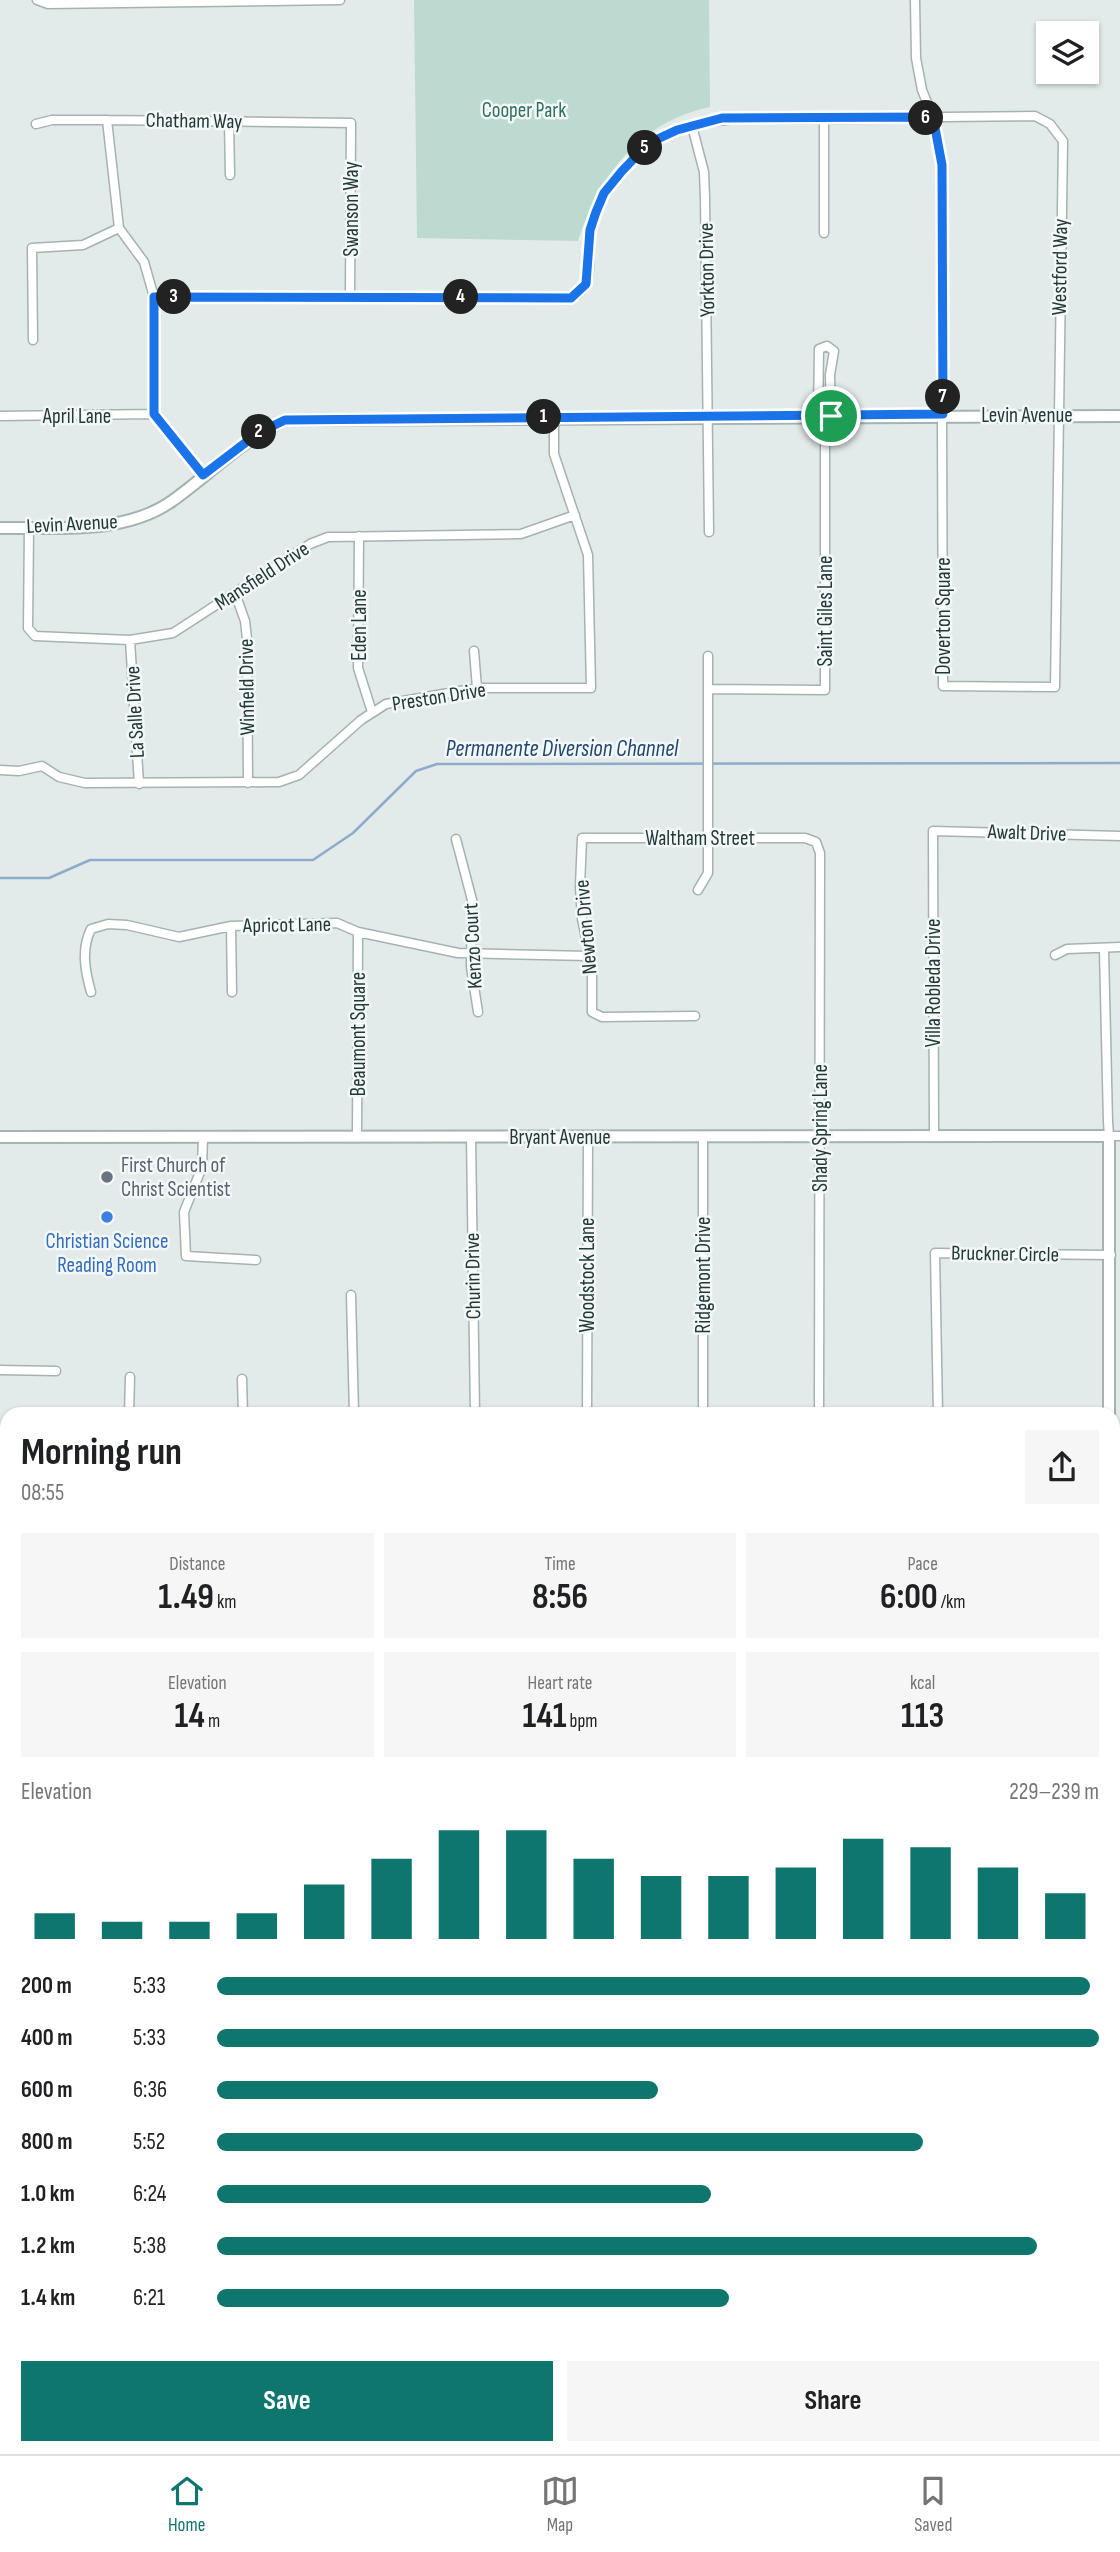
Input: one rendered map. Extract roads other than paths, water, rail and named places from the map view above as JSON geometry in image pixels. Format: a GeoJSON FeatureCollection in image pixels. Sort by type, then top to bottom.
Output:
{"type":"FeatureCollection","features":[{"type":"Feature","properties":{"kind":"street"},"geometry":{"type":"LineString","coordinates":[[37,0],[48,4],[340,0]]}},
{"type":"Feature","properties":{"kind":"street"},"geometry":{"type":"LineString","coordinates":[[915,0],[916,58],[922,89],[933,117],[942,165],[943,414]]}},
{"type":"Feature","properties":{"kind":"street","name":"Westford Way"},"geometry":{"type":"LineString","coordinates":[[933,117],[1035,116],[1051,124],[1063,141],[1057,415]]}},
{"type":"Feature","properties":{"kind":"street"},"geometry":{"type":"LineString","coordinates":[[154,297],[350,295],[571,298],[578,295],[589,277],[590,230],[604,193],[649,143],[692,126],[722,118],[933,117]]}},
{"type":"Feature","properties":{"kind":"street"},"geometry":{"type":"LineString","coordinates":[[824,119],[824,233]]}},
{"type":"Feature","properties":{"kind":"street","name":"Chatham Way"},"geometry":{"type":"LineString","coordinates":[[36,124],[52,120],[351,123]]}},
{"type":"Feature","properties":{"kind":"street"},"geometry":{"type":"LineString","coordinates":[[107,120],[119,228],[144,262],[154,297],[154,414],[203,475]]}},
{"type":"Feature","properties":{"kind":"street"},"geometry":{"type":"LineString","coordinates":[[229,122],[230,174]]}},
{"type":"Feature","properties":{"kind":"street","name":"Swanson Way"},"geometry":{"type":"LineString","coordinates":[[350,295],[351,123]]}},
{"type":"Feature","properties":{"kind":"street","name":"Yorkton Drive"},"geometry":{"type":"LineString","coordinates":[[692,126],[704,173],[709,532]]}},
{"type":"Feature","properties":{"kind":"street"},"geometry":{"type":"LineString","coordinates":[[33,341],[32,248],[83,245],[119,228]]}},
{"type":"Feature","properties":{"kind":"street","name":"Saint Giles Lane"},"geometry":{"type":"LineString","coordinates":[[710,689],[825,690],[825,416],[834,351],[827,346],[818,349],[825,416]]}},
{"type":"Feature","properties":{"kind":"street"},"geometry":{"type":"LineString","coordinates":[[819,374],[830,374]]}},
{"type":"Feature","properties":{"kind":"street","name":"April Lane"},"geometry":{"type":"LineString","coordinates":[[0,416],[154,414]]}},
{"type":"Feature","properties":{"kind":"street","name":"Levin Avenue"},"geometry":{"type":"LineString","coordinates":[[0,528],[106,526],[142,517],[170,502],[258,433],[285,420],[943,414],[1120,416]]}},
{"type":"Feature","properties":{"kind":"street","name":"Doverton Square"},"geometry":{"type":"LineString","coordinates":[[943,414],[943,686],[1055,687],[1057,415]]}},
{"type":"Feature","properties":{"kind":"street","name":"Preston Drive"},"geometry":{"type":"LineString","coordinates":[[0,770],[19,771],[42,766],[59,777],[85,783],[279,782],[299,775],[372,712],[386,704],[477,688],[591,688],[588,555],[554,454],[554,417]]}},
{"type":"Feature","properties":{"kind":"street","name":"Mansfield Drive"},"geometry":{"type":"LineString","coordinates":[[29,527],[28,628],[35,636],[130,639],[173,634],[310,544],[328,537],[522,534],[575,515]]}},
{"type":"Feature","properties":{"kind":"street","name":"Eden Lane"},"geometry":{"type":"LineString","coordinates":[[359,536],[358,668],[372,712]]}},
{"type":"Feature","properties":{"kind":"street","name":"Winfield Drive"},"geometry":{"type":"LineString","coordinates":[[235,593],[245,621],[247,639],[248,783]]}},
{"type":"Feature","properties":{"kind":"street","name":"La Salle Drive"},"geometry":{"type":"LineString","coordinates":[[130,639],[139,784]]}},
{"type":"Feature","properties":{"kind":"street"},"geometry":{"type":"LineString","coordinates":[[474,652],[477,688]]}},
{"type":"Feature","properties":{"kind":"street"},"geometry":{"type":"LineString","coordinates":[[698,890],[708,873],[708,656]]}},
{"type":"Feature","properties":{"kind":"street","name":"Awalt Drive"},"geometry":{"type":"LineString","coordinates":[[933,831],[1120,836]]}},
{"type":"Feature","properties":{"kind":"street","name":"Villa Robleda Drive"},"geometry":{"type":"LineString","coordinates":[[933,831],[934,1135]]}},
{"type":"Feature","properties":{"kind":"street","name":"Waltham Street"},"geometry":{"type":"LineString","coordinates":[[582,838],[805,838],[816,842]]}},
{"type":"Feature","properties":{"kind":"street","name":"Newton Drive"},"geometry":{"type":"LineString","coordinates":[[582,838],[580,886],[588,956],[592,967],[591,1004],[596,1015],[695,1016]]}},
{"type":"Feature","properties":{"kind":"street","name":"Kenzo Court"},"geometry":{"type":"LineString","coordinates":[[456,839],[472,900],[471,955],[478,1012]]}},
{"type":"Feature","properties":{"kind":"street","name":"Shady Spring Lane"},"geometry":{"type":"LineString","coordinates":[[816,842],[820,853],[819,1407]]}},
{"type":"Feature","properties":{"kind":"street","name":"Apricot Lane"},"geometry":{"type":"LineString","coordinates":[[91,992],[86,974],[85,942],[91,929],[108,924],[127,925],[179,937],[231,926],[337,923],[358,932],[471,955],[588,956]]}},
{"type":"Feature","properties":{"kind":"street"},"geometry":{"type":"LineString","coordinates":[[231,926],[232,992]]}},
{"type":"Feature","properties":{"kind":"street","name":"Beaumont Square"},"geometry":{"type":"LineString","coordinates":[[357,1136],[358,932]]}},
{"type":"Feature","properties":{"kind":"street"},"geometry":{"type":"LineString","coordinates":[[1055,955],[1067,949],[1104,950],[1120,947]]}},
{"type":"Feature","properties":{"kind":"street"},"geometry":{"type":"LineString","coordinates":[[1104,950],[1115,1136],[1109,1407]]}},
{"type":"Feature","properties":{"kind":"street","name":"Woodstock Lane"},"geometry":{"type":"LineString","coordinates":[[587,1407],[588,1136]]}},
{"type":"Feature","properties":{"kind":"street","name":"Bryant Avenue"},"geometry":{"type":"LineString","coordinates":[[0,1137],[1115,1136]]}},
{"type":"Feature","properties":{"kind":"street","name":"Churin Drive"},"geometry":{"type":"LineString","coordinates":[[471,1137],[475,1407]]}},
{"type":"Feature","properties":{"kind":"street","name":"Ridgemont Drive"},"geometry":{"type":"LineString","coordinates":[[703,1137],[703,1407]]}},
{"type":"Feature","properties":{"kind":"street"},"geometry":{"type":"LineString","coordinates":[[203,1138],[201,1167],[184,1212],[186,1256],[256,1260]]}},
{"type":"Feature","properties":{"kind":"street","name":"Bruckner Circle"},"geometry":{"type":"LineString","coordinates":[[938,1407],[935,1253],[1111,1255]]}},
{"type":"Feature","properties":{"kind":"street"},"geometry":{"type":"LineString","coordinates":[[351,1295],[354,1407]]}},
{"type":"Feature","properties":{"kind":"street"},"geometry":{"type":"LineString","coordinates":[[0,1370],[56,1371]]}},
{"type":"Feature","properties":{"kind":"street"},"geometry":{"type":"LineString","coordinates":[[129,1407],[130,1377]]}},
{"type":"Feature","properties":{"kind":"street"},"geometry":{"type":"LineString","coordinates":[[242,1379],[243,1407]]}},
{"type":"Feature","properties":{"kind":"waterway","name":"Permanente Diversion Channel"},"geometry":{"type":"LineString","coordinates":[[0,878],[49,878],[90,860],[313,860],[353,833],[416,771],[437,764],[1120,763]]}},
{"type":"Feature","properties":{"kind":"place","name":"First Church of Christ Scientist"},"geometry":{"type":"Point","coordinates":[107,1177]}},
{"type":"Feature","properties":{"kind":"place","name":"Christian Science Reading Room"},"geometry":{"type":"Point","coordinates":[107,1217]}},
{"type":"Feature","properties":{"kind":"park label","name":"Cooper Park"},"geometry":{"type":"Point","coordinates":[524,110]}}]}
